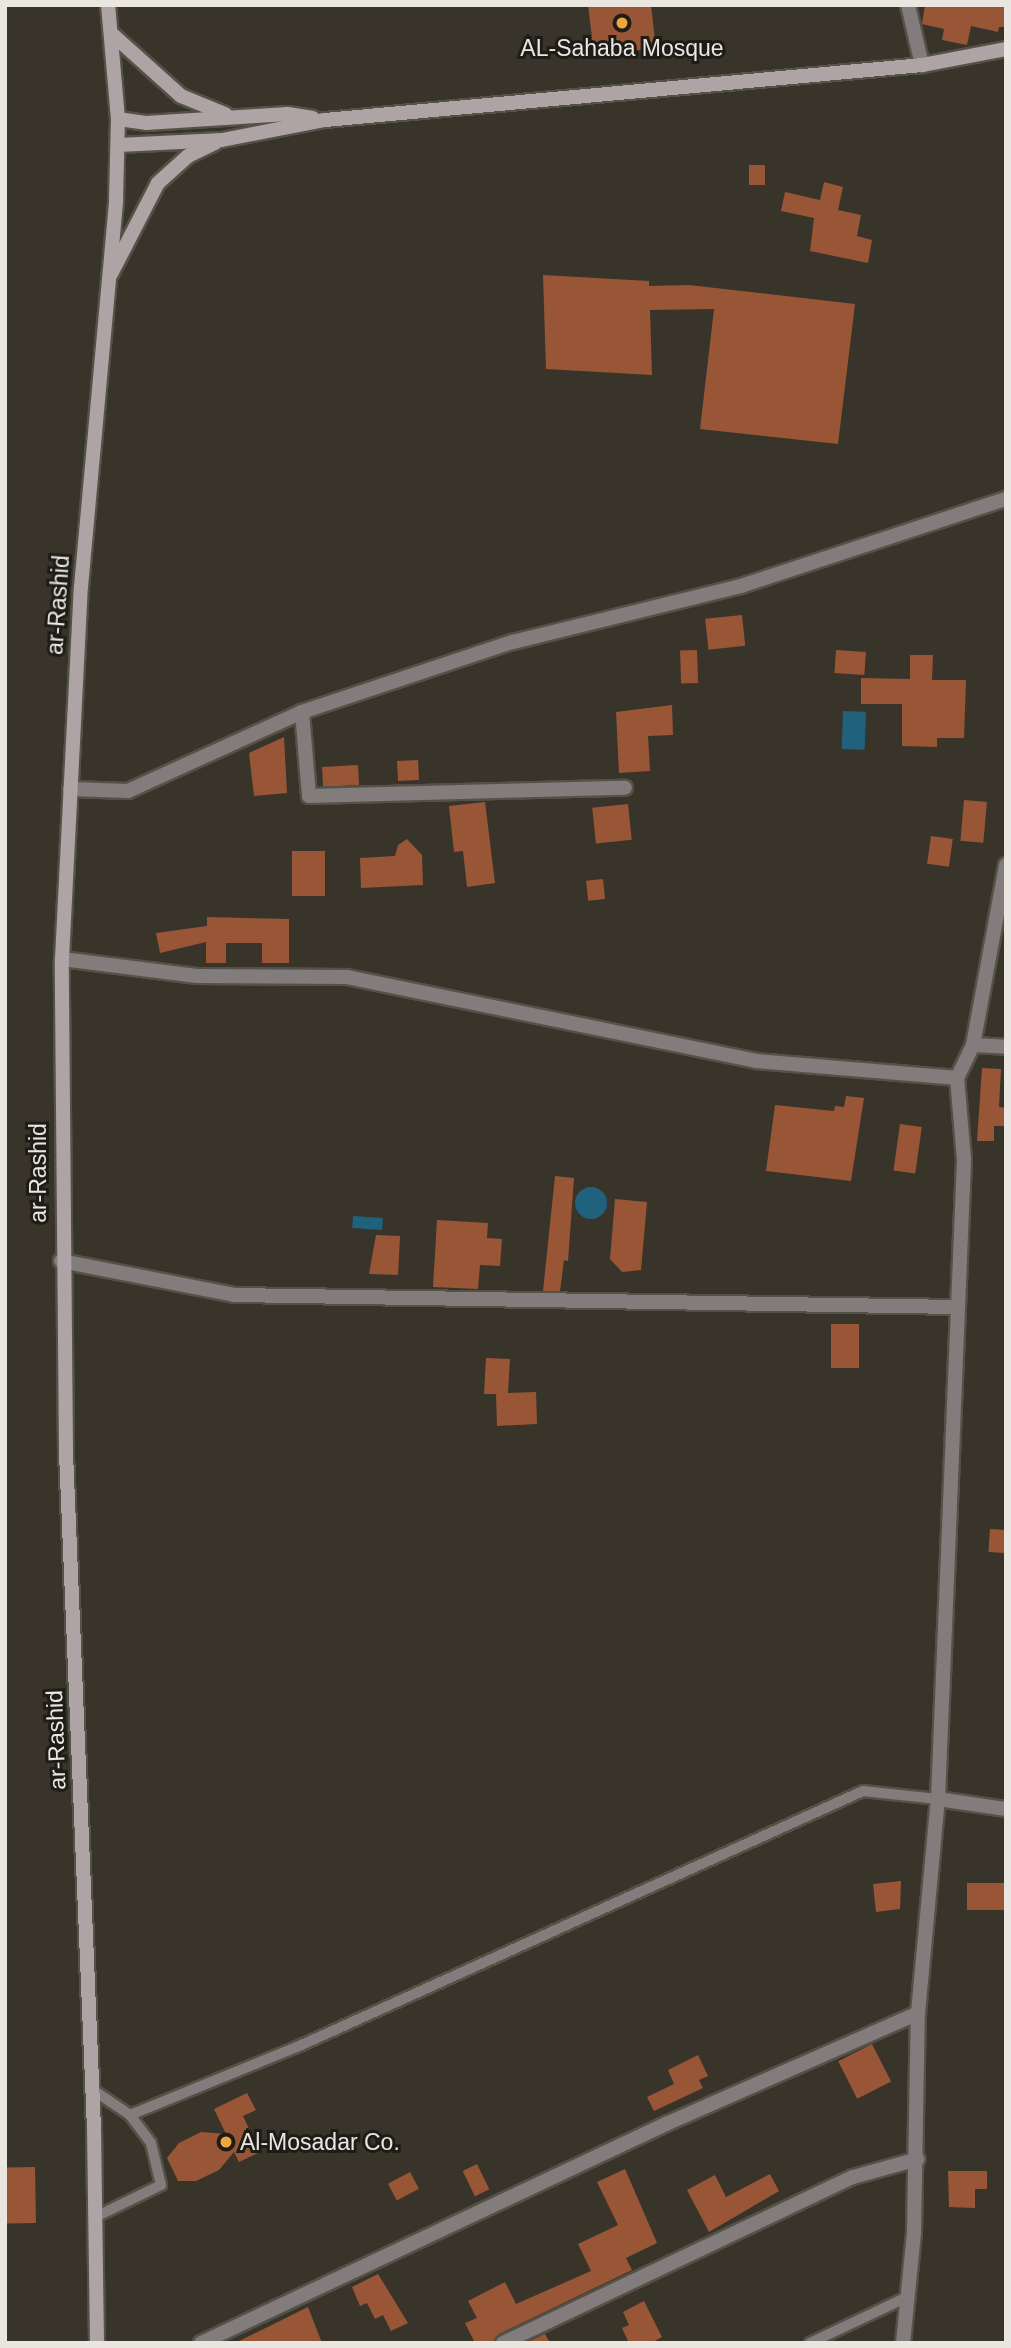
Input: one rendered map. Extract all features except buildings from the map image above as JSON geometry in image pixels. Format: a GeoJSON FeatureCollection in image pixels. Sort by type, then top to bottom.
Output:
{"type":"FeatureCollection","features":[{"type":"Feature","properties":{"kind":"main road","name":"ar-Rashid"},"geometry":{"type":"LineString","coordinates":[[97,2343],[93,2090],[61,1261],[62,959],[81,587],[118,145],[113,34],[108,5]]}},
{"type":"Feature","properties":{"kind":"main road"},"geometry":{"type":"LineString","coordinates":[[113,34],[181,96],[233,116]]}},
{"type":"Feature","properties":{"kind":"main road"},"geometry":{"type":"LineString","coordinates":[[118,145],[222,140],[325,120],[922,65],[1006,49]]}},
{"type":"Feature","properties":{"kind":"main road"},"geometry":{"type":"LineString","coordinates":[[118,119],[146,123],[288,114],[325,120]]}},
{"type":"Feature","properties":{"kind":"main road"},"geometry":{"type":"LineString","coordinates":[[106,284],[158,183],[188,156],[222,140]]}},
{"type":"Feature","properties":{"kind":"street"},"geometry":{"type":"LineString","coordinates":[[908,5],[922,65]]}},
{"type":"Feature","properties":{"kind":"street"},"geometry":{"type":"LineString","coordinates":[[69,789],[128,790],[302,712],[513,642],[741,586],[1006,499]]}},
{"type":"Feature","properties":{"kind":"street"},"geometry":{"type":"LineString","coordinates":[[302,712],[309,796],[625,788]]}},
{"type":"Feature","properties":{"kind":"street"},"geometry":{"type":"LineString","coordinates":[[903,2343],[918,2159],[918,2012],[938,1799],[964,1158],[957,1078],[972,1045],[1006,865]]}},
{"type":"Feature","properties":{"kind":"street"},"geometry":{"type":"LineString","coordinates":[[62,959],[197,976],[346,977],[756,1061],[957,1078]]}},
{"type":"Feature","properties":{"kind":"street"},"geometry":{"type":"LineString","coordinates":[[972,1045],[1006,1047]]}},
{"type":"Feature","properties":{"kind":"street"},"geometry":{"type":"LineString","coordinates":[[61,1261],[234,1295],[958,1307]]}},
{"type":"Feature","properties":{"kind":"street"},"geometry":{"type":"LineString","coordinates":[[938,1799],[1006,1809]]}},
{"type":"Feature","properties":{"kind":"street"},"geometry":{"type":"LineString","coordinates":[[201,2343],[668,2123],[918,2012]]}},
{"type":"Feature","properties":{"kind":"street"},"geometry":{"type":"LineString","coordinates":[[503,2343],[853,2177],[918,2159]]}},
{"type":"Feature","properties":{"kind":"lane"},"geometry":{"type":"LineString","coordinates":[[130,2115],[297,2047],[863,1791],[938,1799]]}},
{"type":"Feature","properties":{"kind":"lane"},"geometry":{"type":"LineString","coordinates":[[93,2090],[130,2115],[151,2143],[161,2185],[95,2217]]}},
{"type":"Feature","properties":{"kind":"lane"},"geometry":{"type":"LineString","coordinates":[[810,2343],[905,2298]]}},
{"type":"Feature","properties":{"kind":"water"},"geometry":{"type":"Polygon","coordinates":[[[843,711],[866,712],[865,750],[842,749],[843,711]]]}},
{"type":"Feature","properties":{"kind":"water"},"geometry":{"type":"Polygon","coordinates":[[[591,1187],[603,1191],[607,1203],[603,1215],[591,1219],[579,1215],[575,1203],[579,1191],[591,1187]]]}},
{"type":"Feature","properties":{"kind":"water"},"geometry":{"type":"Polygon","coordinates":[[[353,1216],[383,1218],[382,1230],[352,1228],[353,1216]]]}},
{"type":"Feature","properties":{"kind":"place","name":"AL-Sahaba Mosque"},"geometry":{"type":"Point","coordinates":[622,23]}},
{"type":"Feature","properties":{"kind":"place","name":"Al-Mosadar Co."},"geometry":{"type":"Point","coordinates":[226,2142]}}]}
